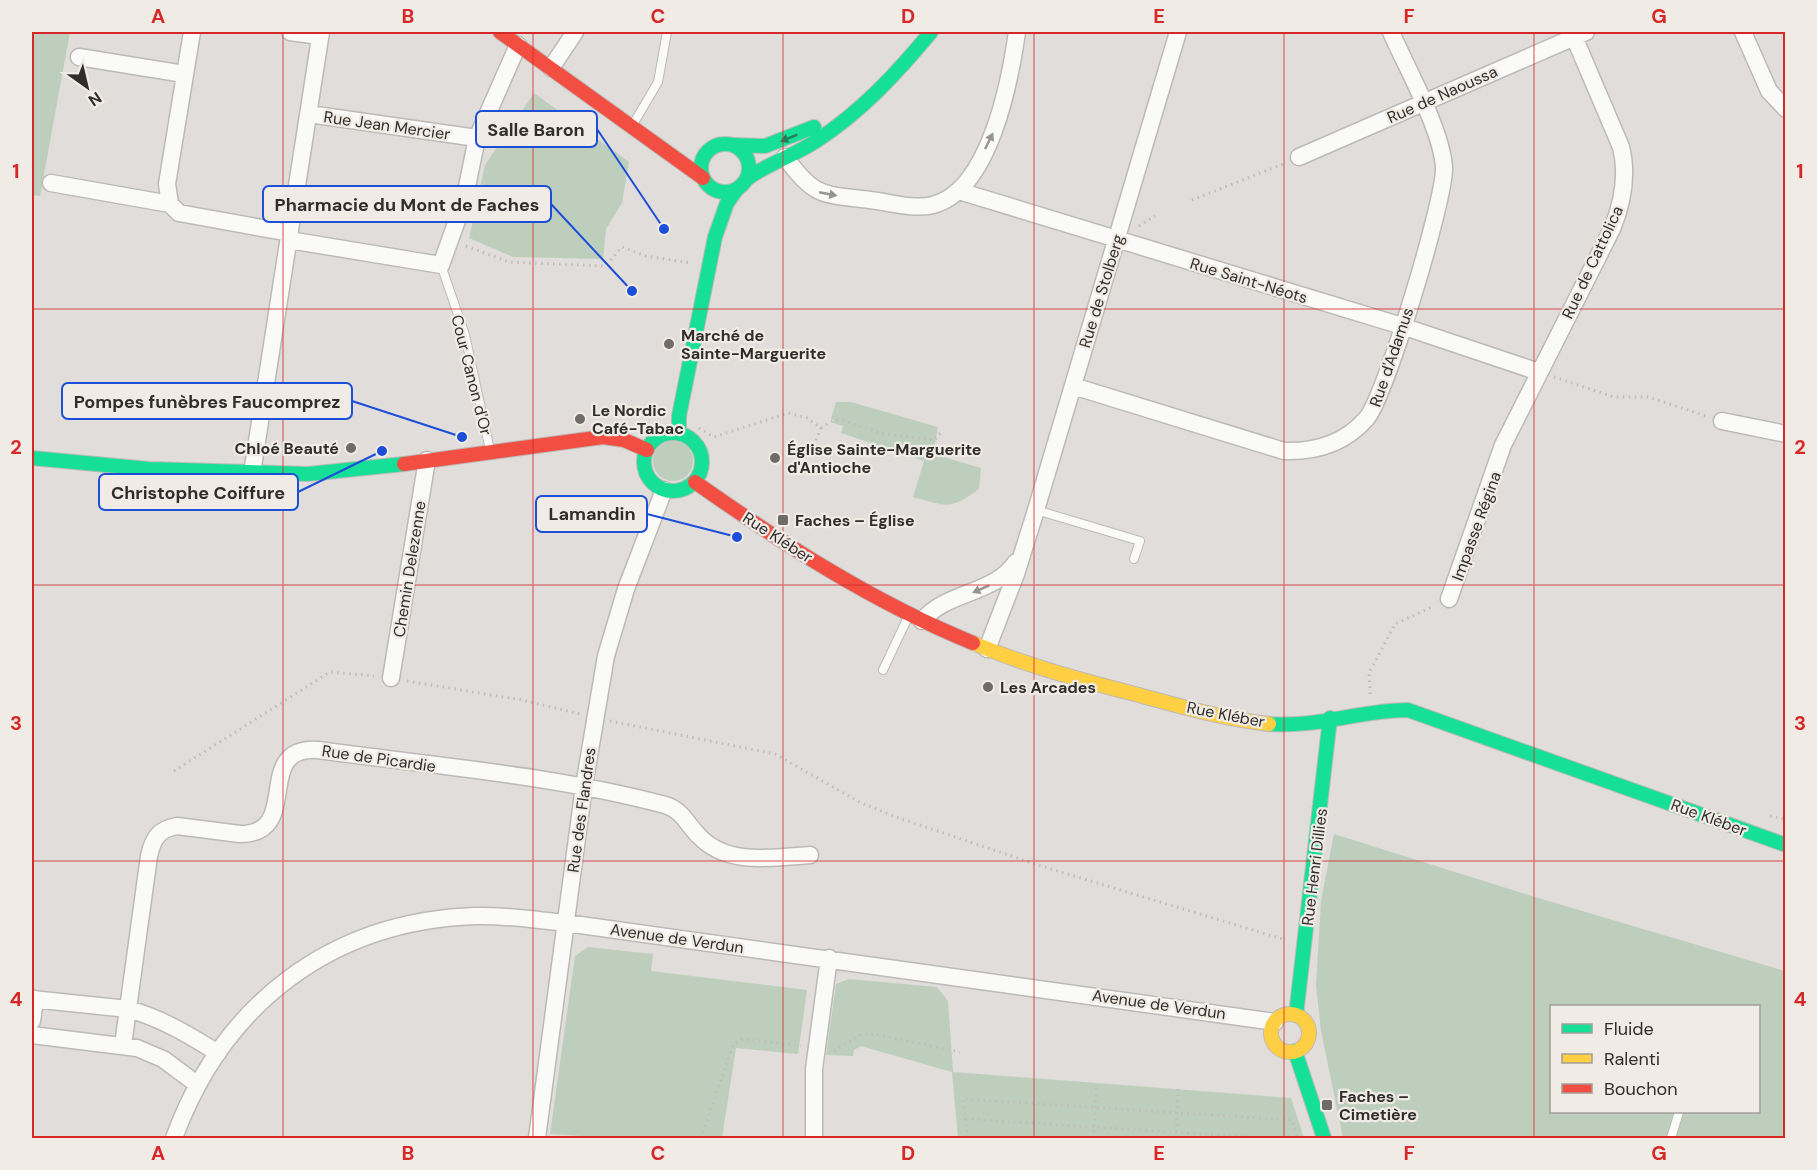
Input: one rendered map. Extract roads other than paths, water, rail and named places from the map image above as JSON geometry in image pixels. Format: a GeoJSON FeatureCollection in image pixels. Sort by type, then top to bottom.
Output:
{"type":"FeatureCollection","features":[{"type":"Feature","properties":{"kind":"street"},"geometry":{"type":"LineString","coordinates":[[192,32],[167,184],[170,204],[178,213],[441,265],[464,201],[477,138],[518,45]]}},
{"type":"Feature","properties":{"kind":"street"},"geometry":{"type":"LineString","coordinates":[[252,473],[321,34],[290,32]]}},
{"type":"Feature","properties":{"kind":"street"},"geometry":{"type":"LineString","coordinates":[[500,32],[720,192],[742,184],[750,166],[747,157],[734,145]]}},
{"type":"Feature","properties":{"kind":"street"},"geometry":{"type":"LineString","coordinates":[[551,68],[575,32]]}},
{"type":"Feature","properties":{"kind":"street"},"geometry":{"type":"LineString","coordinates":[[679,433],[679,416],[709,265],[715,237],[727,203],[742,184],[762,167],[829,132],[876,89],[931,32]]}},
{"type":"Feature","properties":{"kind":"street"},"geometry":{"type":"LineString","coordinates":[[785,157],[804,182],[822,194],[924,207],[948,200],[972,173],[1002,112],[1017,32]]}},
{"type":"Feature","properties":{"kind":"street","name":"Rue de Stolberg"},"geometry":{"type":"LineString","coordinates":[[987,649],[1036,510],[1178,32]]}},
{"type":"Feature","properties":{"kind":"street","name":"Rue d'Adamus"},"geometry":{"type":"LineString","coordinates":[[1073,386],[1276,449],[1294,451],[1317,448],[1344,437],[1368,417],[1379,398],[1444,185],[1443,155],[1391,32]]}},
{"type":"Feature","properties":{"kind":"street"},"geometry":{"type":"LineString","coordinates":[[1743,32],[1769,91],[1785,109]]}},
{"type":"Feature","properties":{"kind":"street","name":"Rue de Naoussa"},"geometry":{"type":"LineString","coordinates":[[1299,158],[1577,33]]}},
{"type":"Feature","properties":{"kind":"street","name":"Rue de Cattolica"},"geometry":{"type":"LineString","coordinates":[[1501,452],[1612,229],[1624,188],[1624,158],[1577,33]]}},
{"type":"Feature","properties":{"kind":"street"},"geometry":{"type":"LineString","coordinates":[[79,57],[184,74]]}},
{"type":"Feature","properties":{"kind":"street"},"geometry":{"type":"LineString","coordinates":[[646,136],[690,148],[717,145],[755,148],[792,137],[836,116],[876,89]]}},
{"type":"Feature","properties":{"kind":"street","name":"Rue Jean Mercier"},"geometry":{"type":"LineString","coordinates":[[309,114],[477,138]]}},
{"type":"Feature","properties":{"kind":"street"},"geometry":{"type":"LineString","coordinates":[[715,237],[714,205],[700,169],[703,156],[717,145]]}},
{"type":"Feature","properties":{"kind":"street"},"geometry":{"type":"LineString","coordinates":[[51,183],[170,204]]}},
{"type":"Feature","properties":{"kind":"street","name":"Rue Saint-Néots"},"geometry":{"type":"LineString","coordinates":[[958,191],[1402,326],[1539,372]]}},
{"type":"Feature","properties":{"kind":"street"},"geometry":{"type":"LineString","coordinates":[[1722,421],[1785,434]]}},
{"type":"Feature","properties":{"kind":"street"},"geometry":{"type":"LineString","coordinates":[[679,433],[692,439],[702,455],[702,470],[695,482],[678,491],[664,490],[655,485],[646,473],[644,459],[647,450],[660,436],[679,433]]}},
{"type":"Feature","properties":{"kind":"street"},"geometry":{"type":"LineString","coordinates":[[32,458],[149,469],[328,473],[603,437],[624,440],[647,450]]}},
{"type":"Feature","properties":{"kind":"street","name":"Impasse Régina"},"geometry":{"type":"LineString","coordinates":[[1449,599],[1501,452]]}},
{"type":"Feature","properties":{"kind":"street","name":"Chemin Delezenne"},"geometry":{"type":"LineString","coordinates":[[391,678],[427,460]]}},
{"type":"Feature","properties":{"kind":"street","name":"Rue Kléber"},"geometry":{"type":"LineString","coordinates":[[695,482],[823,567],[916,617],[987,649],[1077,678],[1163,702],[1242,718],[1287,724],[1370,710],[1408,710],[1785,845]]}},
{"type":"Feature","properties":{"kind":"street","name":"Rue des Flandres"},"geometry":{"type":"LineString","coordinates":[[537,1138],[594,718],[614,624],[664,490]]}},
{"type":"Feature","properties":{"kind":"street","name":"Rue de Stolberg"},"geometry":{"type":"LineString","coordinates":[[916,617],[1002,579],[1023,551]]}},
{"type":"Feature","properties":{"kind":"street","name":"Rue Henri Dillies"},"geometry":{"type":"LineString","coordinates":[[1296,1015],[1329,718]]}},
{"type":"Feature","properties":{"kind":"street","name":"Rue de Picardie"},"geometry":{"type":"LineString","coordinates":[[123,1045],[149,856],[157,835],[168,827],[177,826],[240,834],[250,834],[265,828],[274,815],[282,769],[293,754],[308,749],[318,750],[584,786]]}},
{"type":"Feature","properties":{"kind":"street"},"geometry":{"type":"LineString","coordinates":[[584,786],[672,807],[704,842],[722,853],[748,858],[810,855]]}},
{"type":"Feature","properties":{"kind":"street","name":"Avenue de Verdun"},"geometry":{"type":"LineString","coordinates":[[174,1138],[198,1085],[218,1053],[257,1006],[289,979],[355,939],[415,923],[475,916],[507,916],[566,923],[1275,1022]]}},
{"type":"Feature","properties":{"kind":"street"},"geometry":{"type":"LineString","coordinates":[[814,1138],[816,1048],[829,958]]}},
{"type":"Feature","properties":{"kind":"street"},"geometry":{"type":"LineString","coordinates":[[32,1021],[33,999],[128,1009],[167,1022],[218,1053]]}},
{"type":"Feature","properties":{"kind":"street"},"geometry":{"type":"LineString","coordinates":[[1284,1015],[1296,1015],[1305,1022],[1308,1033],[1304,1044],[1295,1051],[1286,1051],[1276,1046],[1271,1033],[1275,1022],[1284,1015]]}},
{"type":"Feature","properties":{"kind":"street"},"geometry":{"type":"LineString","coordinates":[[32,1035],[123,1045],[163,1059],[198,1085]]}},
{"type":"Feature","properties":{"kind":"street"},"geometry":{"type":"LineString","coordinates":[[1295,1051],[1324,1138]]}},
{"type":"Feature","properties":{"kind":"lane"},"geometry":{"type":"LineString","coordinates":[[632,127],[658,82],[667,32]]}},
{"type":"Feature","properties":{"kind":"lane","name":"Cour Canon d'Or"},"geometry":{"type":"LineString","coordinates":[[441,265],[465,335],[490,451]]}},
{"type":"Feature","properties":{"kind":"lane"},"geometry":{"type":"LineString","coordinates":[[1036,510],[1140,541],[1134,560]]}},
{"type":"Feature","properties":{"kind":"lane"},"geometry":{"type":"LineString","coordinates":[[882,670],[916,617]]}},
{"type":"Feature","properties":{"kind":"lane"},"geometry":{"type":"LineString","coordinates":[[1671,1138],[1679,1113]]}},
{"type":"Feature","properties":{"kind":"place","name":"Salle Baron"},"geometry":{"type":"Point","coordinates":[664,229]}},
{"type":"Feature","properties":{"kind":"place","name":"Pharmacie du Mont de Faches"},"geometry":{"type":"Point","coordinates":[632,291]}},
{"type":"Feature","properties":{"kind":"place","name":"Marché de Sainte-Marguerite"},"geometry":{"type":"Point","coordinates":[669,344]}},
{"type":"Feature","properties":{"kind":"place","name":"Le Nordic Café-Tabac"},"geometry":{"type":"Point","coordinates":[580,419]}},
{"type":"Feature","properties":{"kind":"place","name":"Pompes funèbres Faucomprez"},"geometry":{"type":"Point","coordinates":[462,437]}},
{"type":"Feature","properties":{"kind":"place","name":"Chloé Beauté"},"geometry":{"type":"Point","coordinates":[351,448]}},
{"type":"Feature","properties":{"kind":"place","name":"Christophe Coiffure"},"geometry":{"type":"Point","coordinates":[382,451]}},
{"type":"Feature","properties":{"kind":"place","name":"Église Sainte-Marguerite d'Antioche"},"geometry":{"type":"Point","coordinates":[775,458]}},
{"type":"Feature","properties":{"kind":"place","name":"Faches – Église"},"geometry":{"type":"Point","coordinates":[783,520]}},
{"type":"Feature","properties":{"kind":"place","name":"Lamandin"},"geometry":{"type":"Point","coordinates":[737,537]}},
{"type":"Feature","properties":{"kind":"place","name":"Les Arcades"},"geometry":{"type":"Point","coordinates":[988,687]}},
{"type":"Feature","properties":{"kind":"place","name":"Faches – Cimetière"},"geometry":{"type":"Point","coordinates":[1327,1105]}}]}
